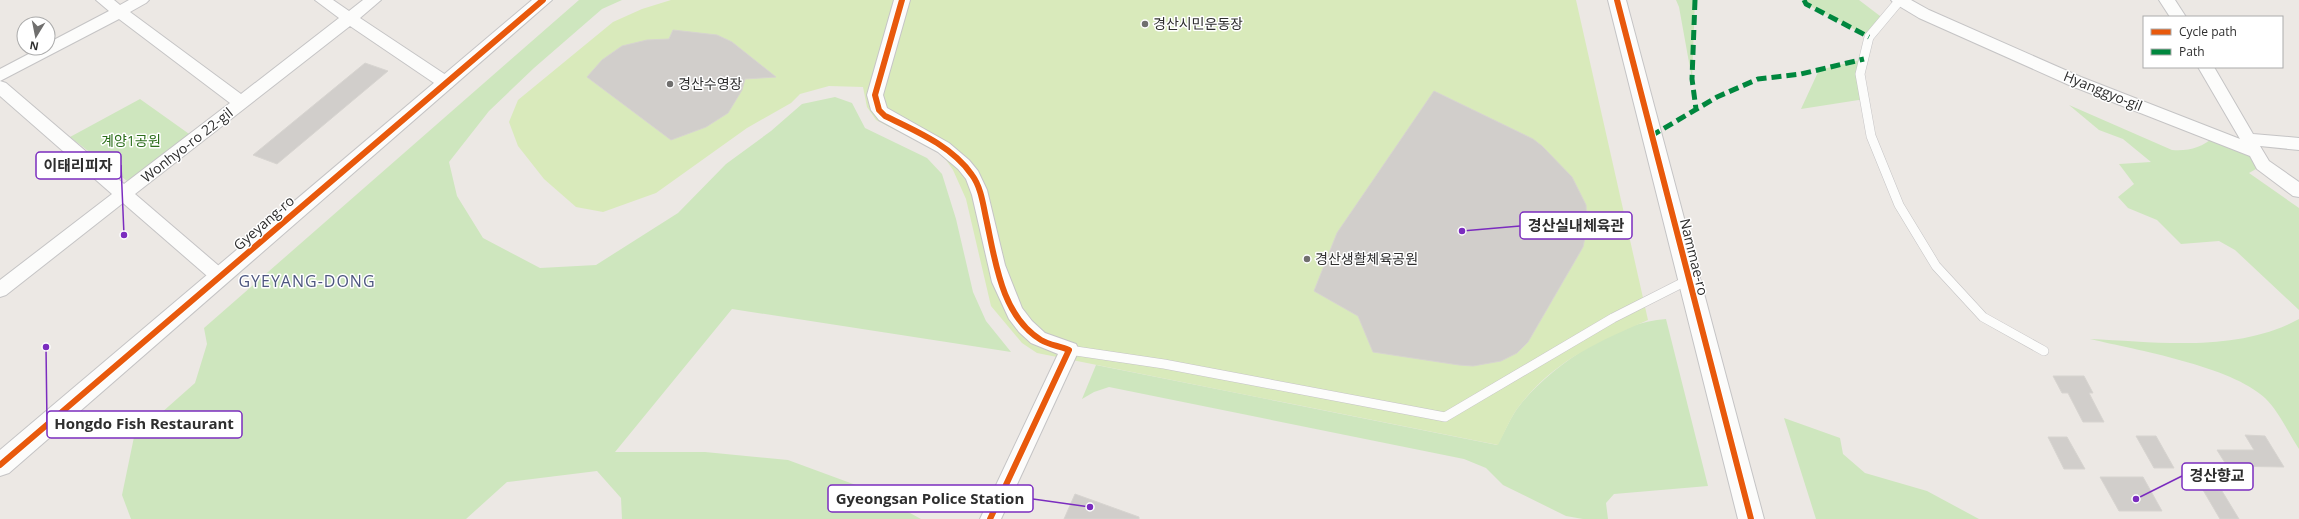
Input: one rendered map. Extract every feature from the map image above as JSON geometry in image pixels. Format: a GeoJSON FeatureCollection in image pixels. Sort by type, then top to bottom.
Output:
{"type":"FeatureCollection","features":[{"type":"Feature","properties":{"kind":"street"},"geometry":{"type":"LineString","coordinates":[[104,0],[241,103]]}},
{"type":"Feature","properties":{"kind":"street"},"geometry":{"type":"LineString","coordinates":[[0,76],[141,0]]}},
{"type":"Feature","properties":{"kind":"street"},"geometry":{"type":"LineString","coordinates":[[323,0],[446,83]]}},
{"type":"Feature","properties":{"kind":"street","name":"Wonhyo-ro 22-gil"},"geometry":{"type":"LineString","coordinates":[[0,290],[373,0]]}},
{"type":"Feature","properties":{"kind":"street","name":"Gyeyang-ro"},"geometry":{"type":"LineString","coordinates":[[0,465],[543,0]]}},
{"type":"Feature","properties":{"kind":"street"},"geometry":{"type":"LineString","coordinates":[[902,0],[875,95],[879,110],[885,116],[941,146],[964,165],[978,186],[1003,287],[1009,305],[1017,318],[1038,339],[1069,350],[990,519]]}},
{"type":"Feature","properties":{"kind":"street","name":"Nammae-ro"},"geometry":{"type":"LineString","coordinates":[[1617,0],[1688,280],[1751,519]]}},
{"type":"Feature","properties":{"kind":"street","name":"Hyanggyo-gil"},"geometry":{"type":"LineString","coordinates":[[1899,0],[1924,14],[2075,80],[2251,146]]}},
{"type":"Feature","properties":{"kind":"street"},"geometry":{"type":"LineString","coordinates":[[2152,0],[2167,1],[2177,16]]}},
{"type":"Feature","properties":{"kind":"street"},"geometry":{"type":"LineString","coordinates":[[2207,68],[2263,165],[2299,191]]}},
{"type":"Feature","properties":{"kind":"street"},"geometry":{"type":"LineString","coordinates":[[0,87],[220,277]]}},
{"type":"Feature","properties":{"kind":"street"},"geometry":{"type":"LineString","coordinates":[[2251,146],[2299,144]]}},
{"type":"Feature","properties":{"kind":"lane"},"geometry":{"type":"LineString","coordinates":[[1899,0],[1869,37],[1860,74],[1871,136],[1899,205],[1936,266],[1983,317],[2044,351]]}},
{"type":"Feature","properties":{"kind":"lane"},"geometry":{"type":"LineString","coordinates":[[1069,350],[1164,364],[1445,417],[1614,318],[1688,280]]}},
{"type":"Feature","properties":{"kind":"green space"},"geometry":{"type":"Polygon","coordinates":[[[579,0],[622,0],[602,9],[534,68],[489,111],[449,162],[457,196],[483,238],[540,268],[596,265],[678,213],[726,164],[771,131],[802,104],[835,97],[852,103],[865,128],[927,158],[942,174],[956,219],[973,292],[986,321],[1011,352],[732,309],[615,452],[705,452],[788,460],[864,488],[921,519],[622,519],[621,498],[597,471],[507,482],[466,519],[131,519],[122,495],[134,437],[195,383],[207,344],[204,328],[579,0]]]}},
{"type":"Feature","properties":{"kind":"green space","name":"경산생활체육공원"},"geometry":{"type":"Polygon","coordinates":[[[671,0],[1576,0],[1648,320],[1612,336],[1578,354],[1548,376],[1533,389],[1517,409],[1498,445],[1037,353],[1022,343],[991,306],[966,199],[953,170],[942,154],[876,120],[867,107],[863,87],[829,86],[800,94],[791,103],[747,128],[656,193],[603,212],[576,207],[544,179],[518,146],[509,122],[518,100],[613,22],[642,9],[671,0]]]}},
{"type":"Feature","properties":{"kind":"green space"},"geometry":{"type":"Polygon","coordinates":[[[1676,0],[1695,0],[1692,79],[1679,7],[1676,0]]]}},
{"type":"Feature","properties":{"kind":"green space"},"geometry":{"type":"Polygon","coordinates":[[[1804,0],[1859,0],[1884,19],[1869,37],[1806,4],[1804,0]]]}},
{"type":"Feature","properties":{"kind":"green space"},"geometry":{"type":"Polygon","coordinates":[[[1864,59],[1865,99],[1801,109],[1819,70],[1864,59]]]}},
{"type":"Feature","properties":{"kind":"green space","name":"계양1공원"},"geometry":{"type":"Polygon","coordinates":[[[140,99],[192,136],[131,184],[70,137],[140,99]]]}},
{"type":"Feature","properties":{"kind":"green space"},"geometry":{"type":"Polygon","coordinates":[[[2069,105],[2172,150],[2195,148],[2215,136],[2255,152],[2263,165],[2249,173],[2299,208],[2299,310],[2235,250],[2219,241],[2181,244],[2157,220],[2128,208],[2118,197],[2134,184],[2119,164],[2151,162],[2123,139],[2099,130],[2069,105]]]}},
{"type":"Feature","properties":{"kind":"green space"},"geometry":{"type":"Polygon","coordinates":[[[1666,319],[1708,486],[1614,494],[1606,503],[1608,519],[1583,519],[1566,516],[1503,485],[1486,468],[1464,459],[1109,387],[1094,392],[1082,399],[1096,365],[1497,445],[1520,405],[1533,390],[1567,361],[1586,348],[1626,328],[1647,322],[1666,319]]]}},
{"type":"Feature","properties":{"kind":"green space"},"geometry":{"type":"Polygon","coordinates":[[[2299,319],[2299,449],[2279,415],[2270,403],[2250,387],[2207,368],[2157,354],[2090,339],[2170,343],[2224,341],[2250,337],[2275,330],[2299,319]]]}},
{"type":"Feature","properties":{"kind":"green space"},"geometry":{"type":"Polygon","coordinates":[[[1784,418],[1840,438],[1843,454],[1865,473],[1927,491],[1979,519],[1816,519],[1784,418]]]}},
{"type":"Feature","properties":{"kind":"building","name":"경산수영장"},"geometry":{"type":"Polygon","coordinates":[[[673,30],[717,35],[732,42],[776,77],[745,79],[742,90],[728,113],[706,127],[671,140],[587,77],[602,60],[622,46],[647,40],[669,39],[673,30]]]}},
{"type":"Feature","properties":{"kind":"building"},"geometry":{"type":"Polygon","coordinates":[[[365,63],[388,71],[277,164],[253,155],[365,63]]]}},
{"type":"Feature","properties":{"kind":"building"},"geometry":{"type":"Polygon","coordinates":[[[1434,91],[1533,139],[1542,146],[1572,177],[1586,205],[1587,228],[1583,247],[1528,342],[1517,353],[1501,361],[1473,366],[1373,352],[1358,316],[1314,291],[1337,233],[1434,91]]]}},
{"type":"Feature","properties":{"kind":"building"},"geometry":{"type":"Polygon","coordinates":[[[2053,376],[2084,376],[2093,393],[2089,393],[2104,422],[2083,422],[2068,393],[2062,393],[2053,376]]]}},
{"type":"Feature","properties":{"kind":"building"},"geometry":{"type":"Polygon","coordinates":[[[2245,435],[2265,436],[2284,467],[2227,466],[2217,450],[2254,450],[2245,435]]]}},
{"type":"Feature","properties":{"kind":"building"},"geometry":{"type":"Polygon","coordinates":[[[2136,436],[2156,436],[2174,468],[2154,468],[2136,436]]]}},
{"type":"Feature","properties":{"kind":"building"},"geometry":{"type":"Polygon","coordinates":[[[2048,437],[2067,437],[2085,469],[2064,469],[2048,437]]]}},
{"type":"Feature","properties":{"kind":"building"},"geometry":{"type":"Polygon","coordinates":[[[2100,477],[2143,477],[2162,511],[2119,511],[2100,477]]]}},
{"type":"Feature","properties":{"kind":"building"},"geometry":{"type":"Polygon","coordinates":[[[2203,490],[2222,491],[2239,519],[2220,519],[2203,490]]]}},
{"type":"Feature","properties":{"kind":"building"},"geometry":{"type":"Polygon","coordinates":[[[1075,494],[1139,517],[1139,519],[1064,519],[1075,494]]]}},
{"type":"Feature","properties":{"kind":"marked path"},"geometry":{"type":"LineString","coordinates":[[1695,0],[1692,79],[1696,109]]}},
{"type":"Feature","properties":{"kind":"marked path"},"geometry":{"type":"LineString","coordinates":[[1804,0],[1806,4],[1869,37]]}},
{"type":"Feature","properties":{"kind":"marked path"},"geometry":{"type":"LineString","coordinates":[[1651,136],[1717,97],[1758,79],[1801,74],[1864,59]]}},
{"type":"Feature","properties":{"kind":"cycle path"},"geometry":{"type":"LineString","coordinates":[[0,465],[543,0]]}},
{"type":"Feature","properties":{"kind":"cycle path"},"geometry":{"type":"LineString","coordinates":[[902,0],[875,95],[879,110],[885,116],[943,147],[954,155],[972,175],[977,184],[980,195],[1001,282],[1015,313],[1025,327],[1038,338],[1045,342],[1069,350],[990,519]]}},
{"type":"Feature","properties":{"kind":"cycle path"},"geometry":{"type":"LineString","coordinates":[[1617,0],[1688,280],[1751,519]]}},
{"type":"Feature","properties":{"kind":"place","name":"경산시민운동장"},"geometry":{"type":"Point","coordinates":[1145,24]}},
{"type":"Feature","properties":{"kind":"place","name":"경산수영장"},"geometry":{"type":"Point","coordinates":[670,84]}},
{"type":"Feature","properties":{"kind":"place","name":"경산실내체육관"},"geometry":{"type":"Point","coordinates":[1462,231]}},
{"type":"Feature","properties":{"kind":"place","name":"이태리피자"},"geometry":{"type":"Point","coordinates":[124,235]}},
{"type":"Feature","properties":{"kind":"place","name":"경산생활체육공원"},"geometry":{"type":"Point","coordinates":[1307,259]}},
{"type":"Feature","properties":{"kind":"place","name":"Hongdo Fish Restaurant"},"geometry":{"type":"Point","coordinates":[46,347]}},
{"type":"Feature","properties":{"kind":"place","name":"경산향교"},"geometry":{"type":"Point","coordinates":[2136,499]}},
{"type":"Feature","properties":{"kind":"place","name":"Gyeongsan Police Station"},"geometry":{"type":"Point","coordinates":[1090,507]}},
{"type":"Feature","properties":{"kind":"district","name":"GYEYANG-DONG"},"geometry":{"type":"Point","coordinates":[307,281]}}]}
